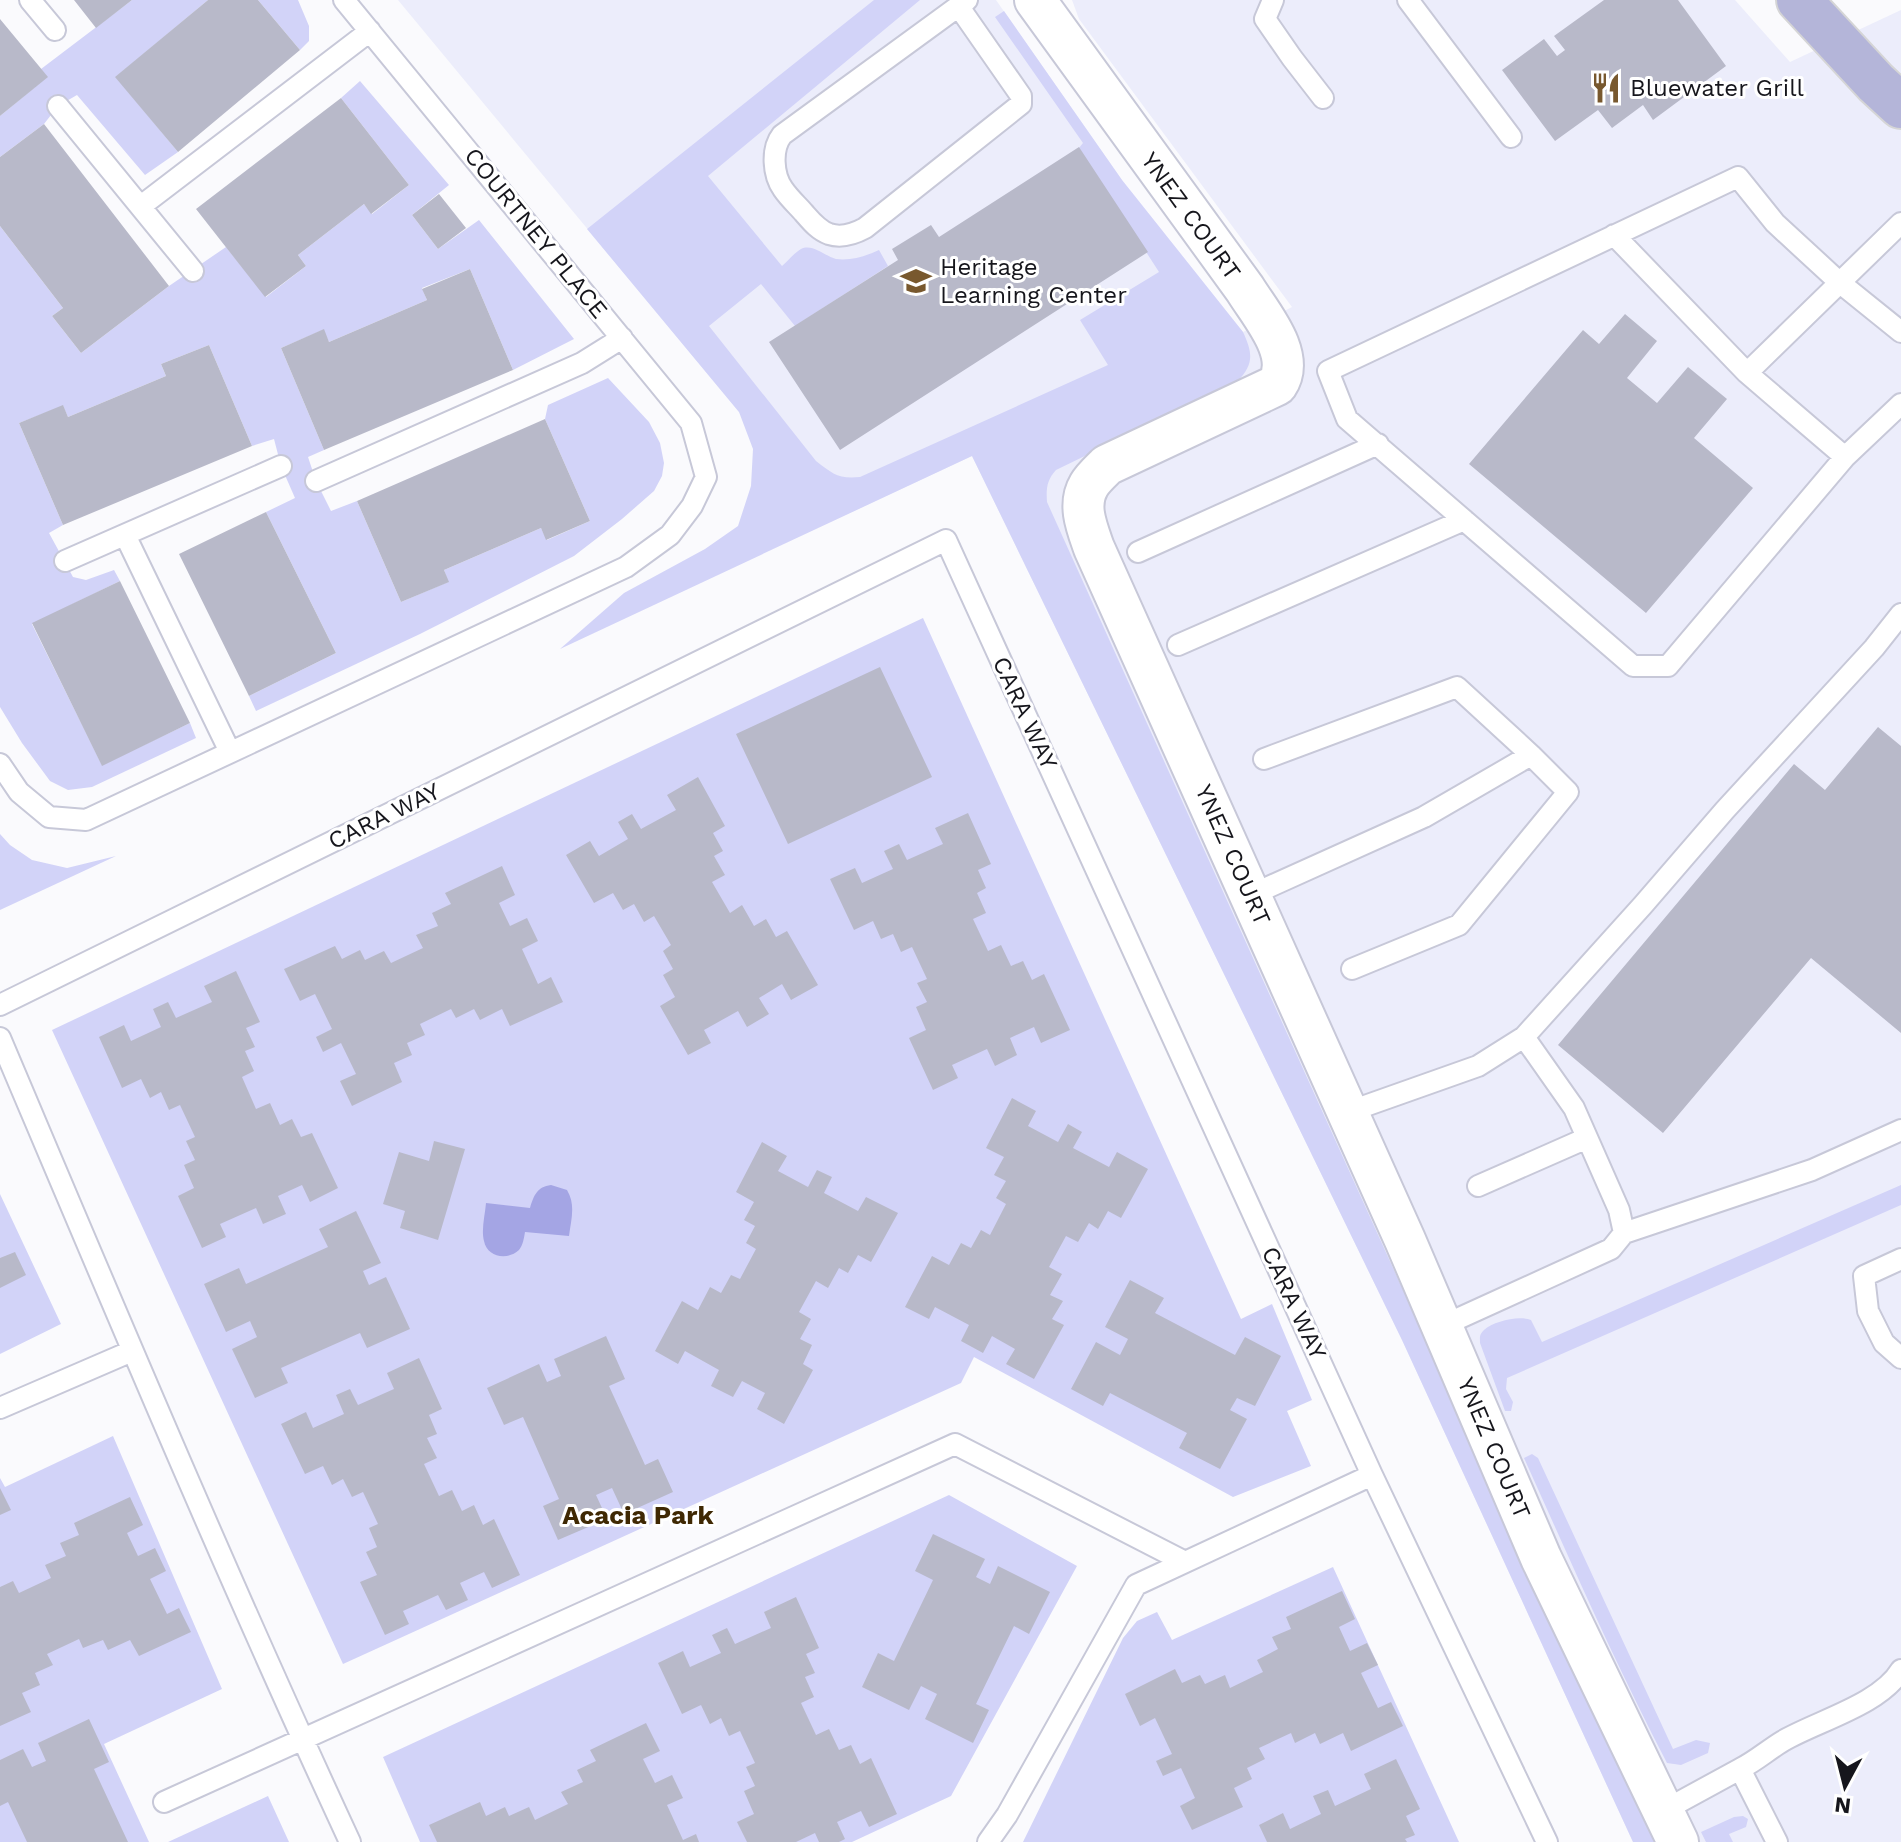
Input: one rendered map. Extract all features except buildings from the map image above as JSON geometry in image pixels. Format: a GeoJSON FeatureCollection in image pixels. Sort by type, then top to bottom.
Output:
{"type":"FeatureCollection","features":[{"type":"Feature","properties":{"kind":"main road"},"geometry":{"type":"LineString","coordinates":[[1799,0],[1901,106]]}},
{"type":"Feature","properties":{"kind":"street","name":"YNEZ COURT"},"geometry":{"type":"LineString","coordinates":[[1035,0],[1245,289],[1276,339],[1283,358],[1282,377],[1277,385],[1107,465],[1089,485],[1084,502],[1084,523],[1348,1112],[1541,1558],[1670,1827]]}},
{"type":"Feature","properties":{"kind":"lane"},"geometry":{"type":"LineString","coordinates":[[30,0],[55,30]]}},
{"type":"Feature","properties":{"kind":"lane","name":"COURTNEY PLACE"},"geometry":{"type":"LineString","coordinates":[[230,752],[626,567],[670,535],[692,506],[706,477],[691,423],[344,0]]}},
{"type":"Feature","properties":{"kind":"lane"},"geometry":{"type":"LineString","coordinates":[[1273,0],[1265,19],[1323,98]]}},
{"type":"Feature","properties":{"kind":"lane"},"geometry":{"type":"LineString","coordinates":[[1408,0],[1511,137]]}},
{"type":"Feature","properties":{"kind":"lane"},"geometry":{"type":"LineString","coordinates":[[963,3],[1021,96],[1021,104],[865,228],[842,236],[829,234],[816,226],[782,188],[776,170],[776,143],[782,135],[963,3]]}},
{"type":"Feature","properties":{"kind":"lane"},"geometry":{"type":"LineString","coordinates":[[141,206],[370,31]]}},
{"type":"Feature","properties":{"kind":"lane"},"geometry":{"type":"LineString","coordinates":[[58,106],[193,271]]}},
{"type":"Feature","properties":{"kind":"lane"},"geometry":{"type":"LineString","coordinates":[[1901,332],[1839,282],[1775,223],[1738,177],[1328,371],[1347,419],[1633,666],[1668,666],[1845,457],[1901,404]]}},
{"type":"Feature","properties":{"kind":"lane"},"geometry":{"type":"LineString","coordinates":[[1747,373],[1901,223]]}},
{"type":"Feature","properties":{"kind":"lane"},"geometry":{"type":"LineString","coordinates":[[1614,235],[1747,373],[1845,457]]}},
{"type":"Feature","properties":{"kind":"lane"},"geometry":{"type":"LineString","coordinates":[[316,481],[582,363],[622,338]]}},
{"type":"Feature","properties":{"kind":"lane"},"geometry":{"type":"LineString","coordinates":[[1138,552],[1378,444]]}},
{"type":"Feature","properties":{"kind":"lane"},"geometry":{"type":"LineString","coordinates":[[65,561],[281,466]]}},
{"type":"Feature","properties":{"kind":"lane"},"geometry":{"type":"LineString","coordinates":[[1178,645],[1464,520]]}},
{"type":"Feature","properties":{"kind":"lane"},"geometry":{"type":"LineString","coordinates":[[0,764],[19,792],[49,817],[86,820],[230,752],[125,535]]}},
{"type":"Feature","properties":{"kind":"lane","name":"CARA WAY"},"geometry":{"type":"LineString","coordinates":[[0,1005],[946,540],[1372,1475],[1547,1842]]}},
{"type":"Feature","properties":{"kind":"lane"},"geometry":{"type":"LineString","coordinates":[[1348,1112],[1478,1066],[1524,1037],[1725,810],[1874,648],[1901,614]]}},
{"type":"Feature","properties":{"kind":"lane"},"geometry":{"type":"LineString","coordinates":[[1264,759],[1457,687],[1568,792],[1459,925],[1352,969]]}},
{"type":"Feature","properties":{"kind":"lane"},"geometry":{"type":"LineString","coordinates":[[1251,895],[1424,817],[1531,755]]}},
{"type":"Feature","properties":{"kind":"lane"},"geometry":{"type":"LineString","coordinates":[[1524,1037],[1574,1108],[1619,1210],[1624,1233]]}},
{"type":"Feature","properties":{"kind":"lane"},"geometry":{"type":"LineString","coordinates":[[0,1038],[132,1351],[350,1842]]}},
{"type":"Feature","properties":{"kind":"lane"},"geometry":{"type":"LineString","coordinates":[[1442,1326],[1611,1249],[1624,1233],[1812,1170],[1901,1130]]}},
{"type":"Feature","properties":{"kind":"lane"},"geometry":{"type":"LineString","coordinates":[[1478,1186],[1587,1138]]}},
{"type":"Feature","properties":{"kind":"lane"},"geometry":{"type":"LineString","coordinates":[[1901,1259],[1864,1276],[1868,1311],[1884,1343],[1901,1358]]}},
{"type":"Feature","properties":{"kind":"lane"},"geometry":{"type":"LineString","coordinates":[[0,1408],[132,1351]]}},
{"type":"Feature","properties":{"kind":"lane"},"geometry":{"type":"LineString","coordinates":[[164,1802],[955,1444],[1185,1562]]}},
{"type":"Feature","properties":{"kind":"lane"},"geometry":{"type":"LineString","coordinates":[[988,1842],[1007,1815],[1136,1585],[1372,1475]]}},
{"type":"Feature","properties":{"kind":"lane"},"geometry":{"type":"LineString","coordinates":[[1670,1827],[1740,1769],[1783,1741],[1872,1697],[1896,1679],[1901,1670]]}},
{"type":"Feature","properties":{"kind":"lane"},"geometry":{"type":"LineString","coordinates":[[1740,1769],[1777,1842]]}},
{"type":"Feature","properties":{"kind":"shaded area"},"geometry":{"type":"Polygon","coordinates":[[[132,0],[208,0],[116,77],[178,152],[145,175],[77,95],[58,106],[44,124],[0,157],[0,116],[47,77],[41,69],[132,0]]]}},
{"type":"Feature","properties":{"kind":"shaded area"},"geometry":{"type":"Polygon","coordinates":[[[258,0],[298,0],[309,26],[309,41],[300,50],[258,0]]]}},
{"type":"Feature","properties":{"kind":"shaded area"},"geometry":{"type":"Polygon","coordinates":[[[398,0],[996,0],[1122,180],[1243,332],[1292,307],[1079,19],[1072,0],[1735,0],[1790,62],[1901,10],[1901,1842],[1633,1842],[1402,1340],[972,456],[830,522],[398,0]]]}},
{"type":"Feature","properties":{"kind":"shaded area"},"geometry":{"type":"Polygon","coordinates":[[[874,0],[920,0],[708,176],[782,266],[805,248],[836,259],[858,258],[879,250],[888,266],[795,326],[761,284],[709,326],[816,461],[846,477],[860,477],[1108,365],[1080,320],[1159,272],[1079,148],[1083,143],[995,17],[1004,11],[1122,180],[1243,332],[1250,358],[1247,370],[1237,382],[1056,470],[1048,484],[1047,502],[1417,1321],[1661,1842],[1633,1842],[1402,1340],[972,456],[560,649],[624,593],[705,549],[738,526],[751,486],[753,449],[739,412],[587,229],[874,0]]]}},
{"type":"Feature","properties":{"kind":"shaded area"},"geometry":{"type":"Polygon","coordinates":[[[360,81],[449,185],[412,215],[438,249],[479,220],[574,339],[513,370],[470,269],[422,288],[427,300],[329,342],[323,330],[281,348],[324,450],[308,457],[331,511],[357,501],[401,602],[448,582],[444,570],[541,528],[547,540],[590,521],[545,419],[548,405],[608,378],[649,422],[660,443],[664,463],[662,476],[654,491],[574,556],[420,634],[256,711],[249,696],[336,653],[266,512],[295,498],[281,466],[274,439],[252,446],[209,345],[161,364],[166,376],[68,417],[63,406],[19,423],[63,525],[49,533],[73,577],[86,580],[114,570],[120,581],[32,624],[102,765],[190,723],[196,738],[92,787],[68,790],[50,781],[0,707],[0,226],[63,308],[52,316],[81,353],[226,247],[266,297],[306,266],[298,255],[364,204],[372,214],[409,185],[341,98],[360,81]]]}},
{"type":"Feature","properties":{"kind":"shaded area"},"geometry":{"type":"Polygon","coordinates":[[[923,618],[1241,1319],[1272,1304],[1312,1400],[1287,1411],[1311,1466],[1233,1497],[974,1357],[961,1383],[343,1664],[52,1030],[923,618]]]}},
{"type":"Feature","properties":{"kind":"shaded area"},"geometry":{"type":"Polygon","coordinates":[[[0,834],[32,860],[67,868],[116,856],[0,910],[0,834]]]}},
{"type":"Feature","properties":{"kind":"shaded area"},"geometry":{"type":"Polygon","coordinates":[[[1901,1185],[1901,1205],[1507,1378],[1506,1389],[1513,1402],[1511,1411],[1505,1411],[1480,1343],[1481,1333],[1488,1327],[1513,1319],[1531,1320],[1542,1342],[1901,1185]]]}},
{"type":"Feature","properties":{"kind":"shaded area"},"geometry":{"type":"Polygon","coordinates":[[[0,1194],[61,1324],[0,1354],[0,1194]]]}},
{"type":"Feature","properties":{"kind":"shaded area"},"geometry":{"type":"Polygon","coordinates":[[[113,1436],[222,1689],[104,1744],[149,1842],[0,1842],[0,1478],[5,1487],[113,1436]]]}},
{"type":"Feature","properties":{"kind":"shaded area"},"geometry":{"type":"Polygon","coordinates":[[[1532,1454],[1538,1458],[1673,1749],[1696,1740],[1710,1743],[1708,1753],[1681,1765],[1667,1763],[1524,1458],[1532,1454]]]}},
{"type":"Feature","properties":{"kind":"shaded area"},"geometry":{"type":"Polygon","coordinates":[[[949,1495],[1077,1566],[951,1796],[852,1842],[420,1842],[383,1757],[949,1495]]]}},
{"type":"Feature","properties":{"kind":"shaded area"},"geometry":{"type":"Polygon","coordinates":[[[1333,1567],[1459,1842],[1023,1842],[1123,1638],[1137,1621],[1157,1612],[1172,1640],[1333,1567]]]}},
{"type":"Feature","properties":{"kind":"shaded area"},"geometry":{"type":"Polygon","coordinates":[[[268,1796],[289,1842],[168,1842],[268,1796]]]}},
{"type":"Feature","properties":{"kind":"shaded area"},"geometry":{"type":"Polygon","coordinates":[[[1743,1816],[1748,1819],[1746,1827],[1729,1834],[1733,1842],[1706,1842],[1701,1832],[1743,1816]]]}},
{"type":"Feature","properties":{"kind":"water"},"geometry":{"type":"Polygon","coordinates":[[[551,1185],[567,1190],[570,1196],[572,1213],[569,1236],[525,1232],[519,1250],[514,1253],[498,1256],[489,1251],[483,1237],[486,1203],[530,1208],[537,1192],[551,1185]]]}},
{"type":"Feature","properties":{"kind":"place","name":"Bluewater Grill"},"geometry":{"type":"Point","coordinates":[1606,88]}},
{"type":"Feature","properties":{"kind":"place","name":"Heritage Learning Center"},"geometry":{"type":"Point","coordinates":[916,281]}},
{"type":"Feature","properties":{"kind":"district","name":"Acacia Park"},"geometry":{"type":"Point","coordinates":[638,1515]}}]}
